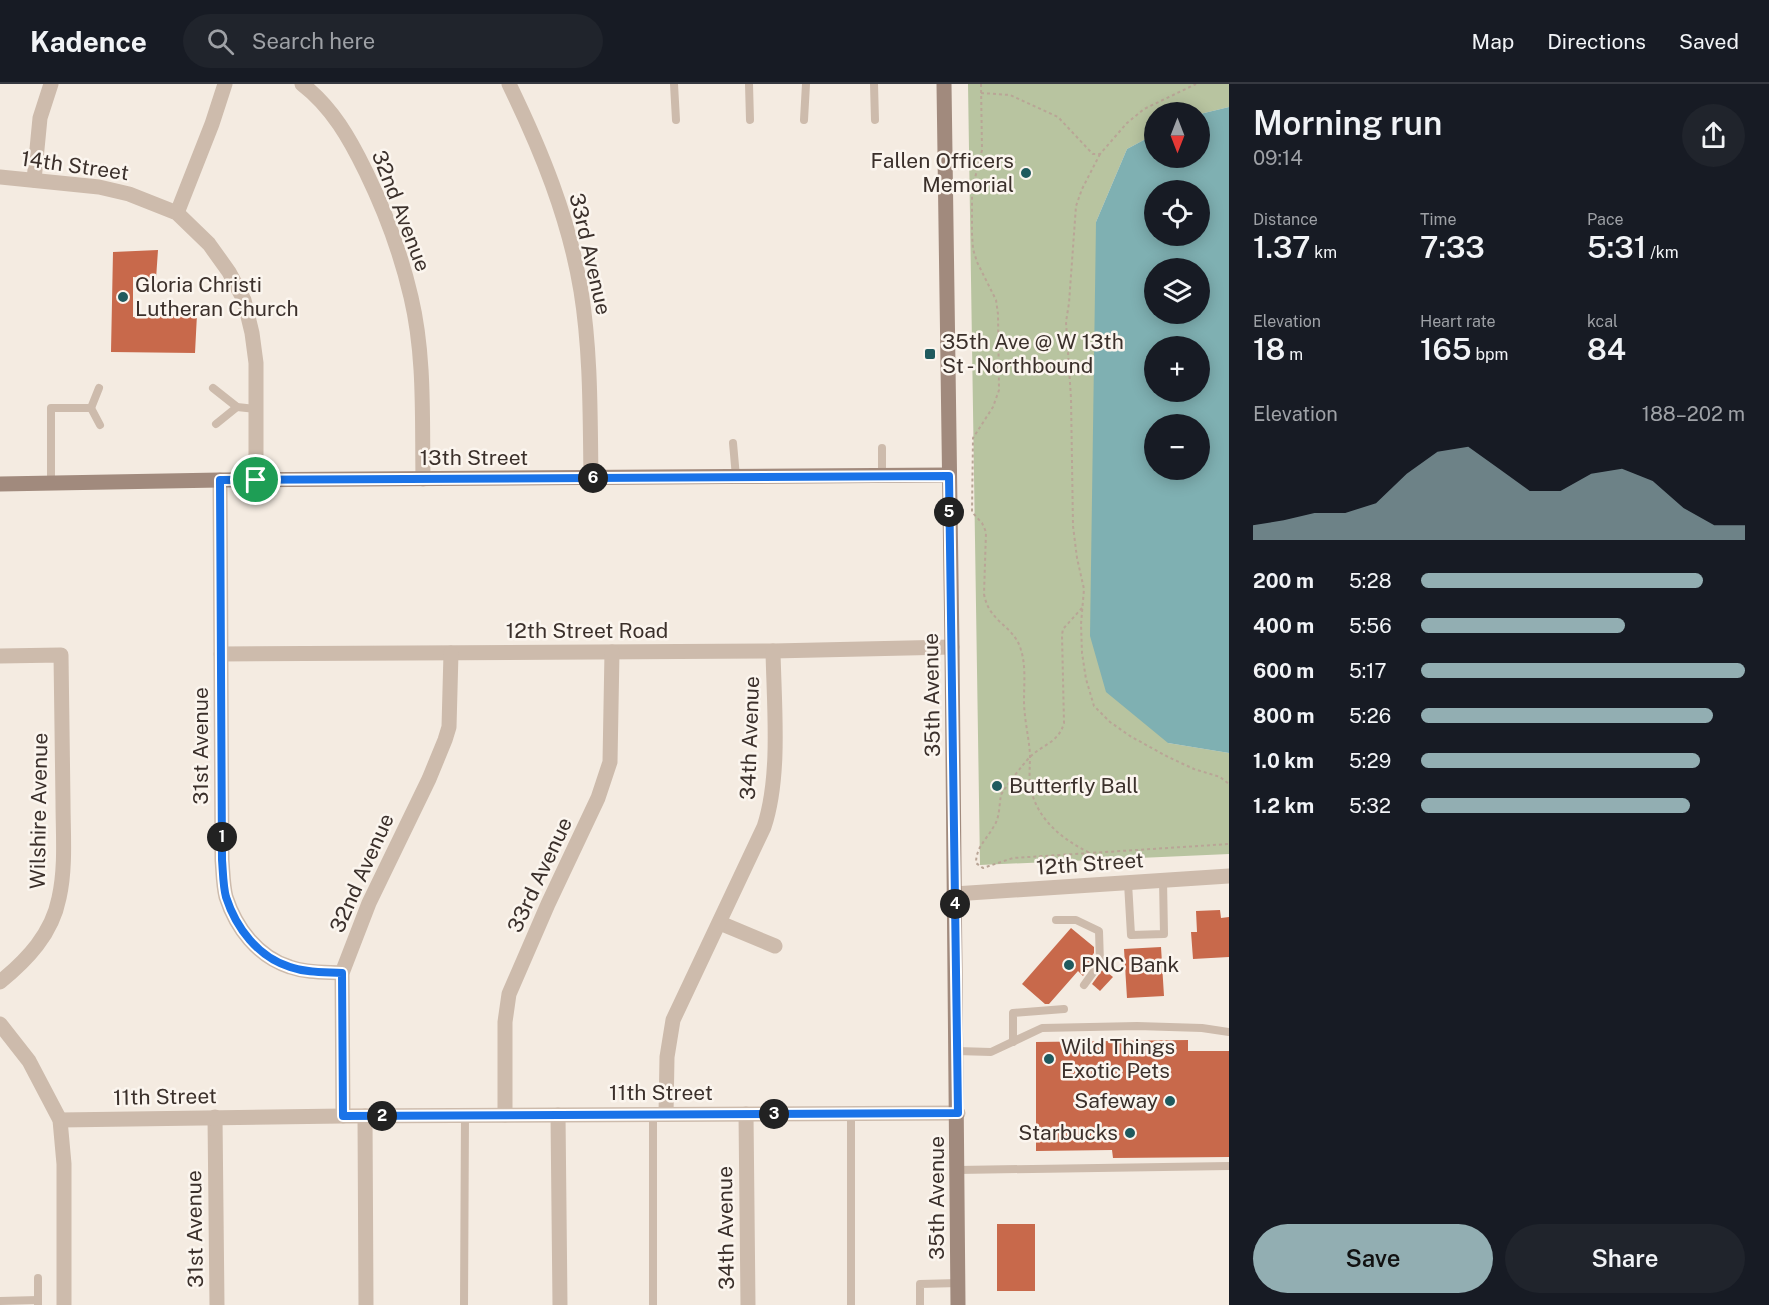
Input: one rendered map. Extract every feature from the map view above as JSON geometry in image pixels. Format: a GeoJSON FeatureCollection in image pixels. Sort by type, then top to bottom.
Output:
{"type":"FeatureCollection","features":[{"type":"Feature","properties":{"kind":"main road","name":"35th Avenue"},"geometry":{"type":"LineString","coordinates":[[944,84],[958,1113],[958,1305]]}},
{"type":"Feature","properties":{"kind":"main road","name":"13th Street"},"geometry":{"type":"LineString","coordinates":[[0,484],[220,480],[949,476]]}},
{"type":"Feature","properties":{"kind":"street"},"geometry":{"type":"LineString","coordinates":[[34,180],[40,118],[51,84]]}},
{"type":"Feature","properties":{"kind":"street"},"geometry":{"type":"LineString","coordinates":[[225,84],[177,213],[209,244],[229,272],[244,300],[256,363],[256,480]]}},
{"type":"Feature","properties":{"kind":"street","name":"32nd Avenue"},"geometry":{"type":"LineString","coordinates":[[302,84],[329,108],[351,142],[374,188],[399,252],[411,297],[418,339],[423,479]]}},
{"type":"Feature","properties":{"kind":"street","name":"33rd Avenue"},"geometry":{"type":"LineString","coordinates":[[509,84],[544,160],[567,228],[581,291],[588,363],[591,478]]}},
{"type":"Feature","properties":{"kind":"street","name":"14th Street"},"geometry":{"type":"LineString","coordinates":[[0,177],[99,187],[129,194],[177,213]]}},
{"type":"Feature","properties":{"kind":"street","name":"31st Avenue"},"geometry":{"type":"LineString","coordinates":[[220,480],[222,860],[226,896],[240,928],[249,940],[266,955],[292,968],[342,973]]}},
{"type":"Feature","properties":{"kind":"street","name":"12th Street Road"},"geometry":{"type":"LineString","coordinates":[[221,654],[773,651],[952,647]]}},
{"type":"Feature","properties":{"kind":"street","name":"34th Avenue"},"geometry":{"type":"LineString","coordinates":[[660,1114],[674,1020],[764,828],[769,812],[774,780],[773,651]]}},
{"type":"Feature","properties":{"kind":"street","name":"33rd Avenue"},"geometry":{"type":"LineString","coordinates":[[505,1115],[505,1022],[509,994],[598,798],[610,762],[612,652]]}},
{"type":"Feature","properties":{"kind":"street","name":"32nd Avenue"},"geometry":{"type":"LineString","coordinates":[[343,1116],[342,973],[369,903],[429,779],[445,740],[449,727],[450,653]]}},
{"type":"Feature","properties":{"kind":"street","name":"Wilshire Avenue"},"geometry":{"type":"LineString","coordinates":[[0,656],[62,655],[63,818],[59,899],[37,948],[0,982]]}},
{"type":"Feature","properties":{"kind":"street","name":"12th Street"},"geometry":{"type":"LineString","coordinates":[[954,894],[1229,876]]}},
{"type":"Feature","properties":{"kind":"street"},"geometry":{"type":"LineString","coordinates":[[720,923],[775,946]]}},
{"type":"Feature","properties":{"kind":"street"},"geometry":{"type":"LineString","coordinates":[[0,1024],[29,1061],[60,1120],[64,1164],[64,1305]]}},
{"type":"Feature","properties":{"kind":"street","name":"11th Street"},"geometry":{"type":"LineString","coordinates":[[60,1120],[958,1113]]}},
{"type":"Feature","properties":{"kind":"street","name":"34th Avenue"},"geometry":{"type":"LineString","coordinates":[[746,1114],[748,1305]]}},
{"type":"Feature","properties":{"kind":"street"},"geometry":{"type":"LineString","coordinates":[[558,1115],[560,1305]]}},
{"type":"Feature","properties":{"kind":"street"},"geometry":{"type":"LineString","coordinates":[[365,1116],[366,1305]]}},
{"type":"Feature","properties":{"kind":"street","name":"31st Avenue"},"geometry":{"type":"LineString","coordinates":[[215,1118],[217,1305]]}},
{"type":"Feature","properties":{"kind":"lane"},"geometry":{"type":"LineString","coordinates":[[674,84],[676,120]]}},
{"type":"Feature","properties":{"kind":"lane"},"geometry":{"type":"LineString","coordinates":[[749,84],[750,120]]}},
{"type":"Feature","properties":{"kind":"lane"},"geometry":{"type":"LineString","coordinates":[[804,120],[806,84]]}},
{"type":"Feature","properties":{"kind":"lane"},"geometry":{"type":"LineString","coordinates":[[874,84],[875,120]]}},
{"type":"Feature","properties":{"kind":"lane"},"geometry":{"type":"LineString","coordinates":[[99,388],[91,408],[100,425]]}},
{"type":"Feature","properties":{"kind":"lane"},"geometry":{"type":"LineString","coordinates":[[213,388],[237,407],[256,409]]}},
{"type":"Feature","properties":{"kind":"lane"},"geometry":{"type":"LineString","coordinates":[[216,424],[237,407]]}},
{"type":"Feature","properties":{"kind":"lane"},"geometry":{"type":"LineString","coordinates":[[51,483],[51,408],[91,408]]}},
{"type":"Feature","properties":{"kind":"lane"},"geometry":{"type":"LineString","coordinates":[[733,443],[736,477]]}},
{"type":"Feature","properties":{"kind":"lane"},"geometry":{"type":"LineString","coordinates":[[882,448],[882,476]]}},
{"type":"Feature","properties":{"kind":"lane"},"geometry":{"type":"LineString","coordinates":[[1128,883],[1131,935],[1164,934],[1163,880]]}},
{"type":"Feature","properties":{"kind":"lane"},"geometry":{"type":"LineString","coordinates":[[1056,920],[1076,920],[1099,931],[1101,963],[1084,985]]}},
{"type":"Feature","properties":{"kind":"lane"},"geometry":{"type":"LineString","coordinates":[[1013,1042],[1013,1013],[1064,1009]]}},
{"type":"Feature","properties":{"kind":"lane"},"geometry":{"type":"LineString","coordinates":[[957,1052],[991,1052],[1042,1028],[1137,1026],[1229,1032]]}},
{"type":"Feature","properties":{"kind":"lane"},"geometry":{"type":"LineString","coordinates":[[851,1113],[851,1305]]}},
{"type":"Feature","properties":{"kind":"lane"},"geometry":{"type":"LineString","coordinates":[[653,1305],[660,1114]]}},
{"type":"Feature","properties":{"kind":"lane"},"geometry":{"type":"LineString","coordinates":[[464,1305],[465,1116]]}},
{"type":"Feature","properties":{"kind":"lane"},"geometry":{"type":"LineString","coordinates":[[958,1170],[1229,1166]]}},
{"type":"Feature","properties":{"kind":"lane"},"geometry":{"type":"LineString","coordinates":[[0,1301],[38,1303],[38,1278]]}},
{"type":"Feature","properties":{"kind":"lane"},"geometry":{"type":"LineString","coordinates":[[920,1305],[920,1284],[958,1283]]}},
{"type":"Feature","properties":{"kind":"path"},"geometry":{"type":"LineString","coordinates":[[981,84],[982,150],[972,190],[972,234],[977,262],[996,300],[999,390],[993,407],[973,438],[972,512],[982,523],[986,532],[984,594],[986,604],[990,613],[1019,643],[1022,653],[1024,713],[1033,798],[1041,815],[1066,840],[1090,853]]}},
{"type":"Feature","properties":{"kind":"path"},"geometry":{"type":"LineString","coordinates":[[1196,84],[1144,109],[1127,123],[1100,154],[1076,206],[1066,322],[1071,387],[1072,526],[1084,589],[1080,624],[1082,653],[1094,706],[1110,722],[1130,736],[1194,769],[1220,777],[1229,784]]}},
{"type":"Feature","properties":{"kind":"path"},"geometry":{"type":"LineString","coordinates":[[981,93],[1010,95],[1058,117],[1089,150],[1100,154]]}},
{"type":"Feature","properties":{"kind":"path"},"geometry":{"type":"LineString","coordinates":[[1083,607],[1063,629],[1064,723],[1062,730],[1057,738],[1030,757],[1005,787],[998,818],[994,828],[985,837],[976,863],[983,868],[1013,858],[1229,844]]}},
{"type":"Feature","properties":{"kind":"green space"},"geometry":{"type":"Polygon","coordinates":[[[968,84],[1229,84],[1229,107],[1210,112],[1210,102],[1144,102],[1144,140],[1127,149],[1096,222],[1168,743],[1229,753],[1229,854],[980,865],[968,84]]]}},
{"type":"Feature","properties":{"kind":"water"},"geometry":{"type":"Polygon","coordinates":[[[1229,107],[1229,753],[1168,743],[1106,692],[1090,636],[1096,222],[1127,149],[1144,140],[1144,168],[1210,168],[1210,112],[1229,107]]]}},
{"type":"Feature","properties":{"kind":"building","name":"Gloria Christi Lutheran Church"},"geometry":{"type":"Polygon","coordinates":[[[158,250],[156,279],[133,277],[133,317],[197,314],[195,353],[111,352],[113,252],[158,250]]]}},
{"type":"Feature","properties":{"kind":"building"},"geometry":{"type":"Polygon","coordinates":[[[1220,910],[1221,918],[1229,917],[1229,957],[1193,959],[1191,932],[1197,932],[1196,911],[1220,910]]]}},
{"type":"Feature","properties":{"kind":"building","name":"PNC Bank"},"geometry":{"type":"Polygon","coordinates":[[[1071,928],[1094,947],[1094,953],[1090,958],[1094,961],[1083,976],[1078,971],[1049,1004],[1045,1004],[1022,984],[1071,928]]]}},
{"type":"Feature","properties":{"kind":"building"},"geometry":{"type":"Polygon","coordinates":[[[1161,947],[1164,996],[1127,998],[1124,949],[1161,947]]]}},
{"type":"Feature","properties":{"kind":"building"},"geometry":{"type":"Polygon","coordinates":[[[1103,969],[1113,977],[1100,991],[1092,984],[1103,969]]]}},
{"type":"Feature","properties":{"kind":"building","name":"Safeway"},"geometry":{"type":"Polygon","coordinates":[[[1188,1040],[1188,1051],[1229,1051],[1229,1157],[1113,1158],[1112,1150],[1036,1151],[1036,1042],[1188,1040]]]}},
{"type":"Feature","properties":{"kind":"building"},"geometry":{"type":"Polygon","coordinates":[[[997,1224],[1035,1224],[1035,1291],[997,1291],[997,1224]]]}},
{"type":"Feature","properties":{"kind":"place","name":"Fallen Officers Memorial"},"geometry":{"type":"Point","coordinates":[1026,173]}},
{"type":"Feature","properties":{"kind":"place","name":"Gloria Christi Lutheran Church"},"geometry":{"type":"Point","coordinates":[123,297]}},
{"type":"Feature","properties":{"kind":"place","name":"35th Ave @ W 13th St - Northbound"},"geometry":{"type":"Point","coordinates":[930,354]}},
{"type":"Feature","properties":{"kind":"place","name":"Butterfly Ball"},"geometry":{"type":"Point","coordinates":[997,786]}},
{"type":"Feature","properties":{"kind":"place","name":"PNC Bank"},"geometry":{"type":"Point","coordinates":[1069,965]}},
{"type":"Feature","properties":{"kind":"place","name":"Wild Things Exotic Pets"},"geometry":{"type":"Point","coordinates":[1049,1059]}},
{"type":"Feature","properties":{"kind":"place","name":"Safeway"},"geometry":{"type":"Point","coordinates":[1170,1101]}},
{"type":"Feature","properties":{"kind":"place","name":"Starbucks"},"geometry":{"type":"Point","coordinates":[1130,1133]}},
{"type":"Feature","properties":{"kind":"route"},"geometry":{"type":"LineString","coordinates":[[949,476],[958,1113],[343,1116],[342,973],[292,968],[266,955],[249,940],[240,928],[226,896],[222,860],[220,480],[256,480],[949,476]]}}]}
